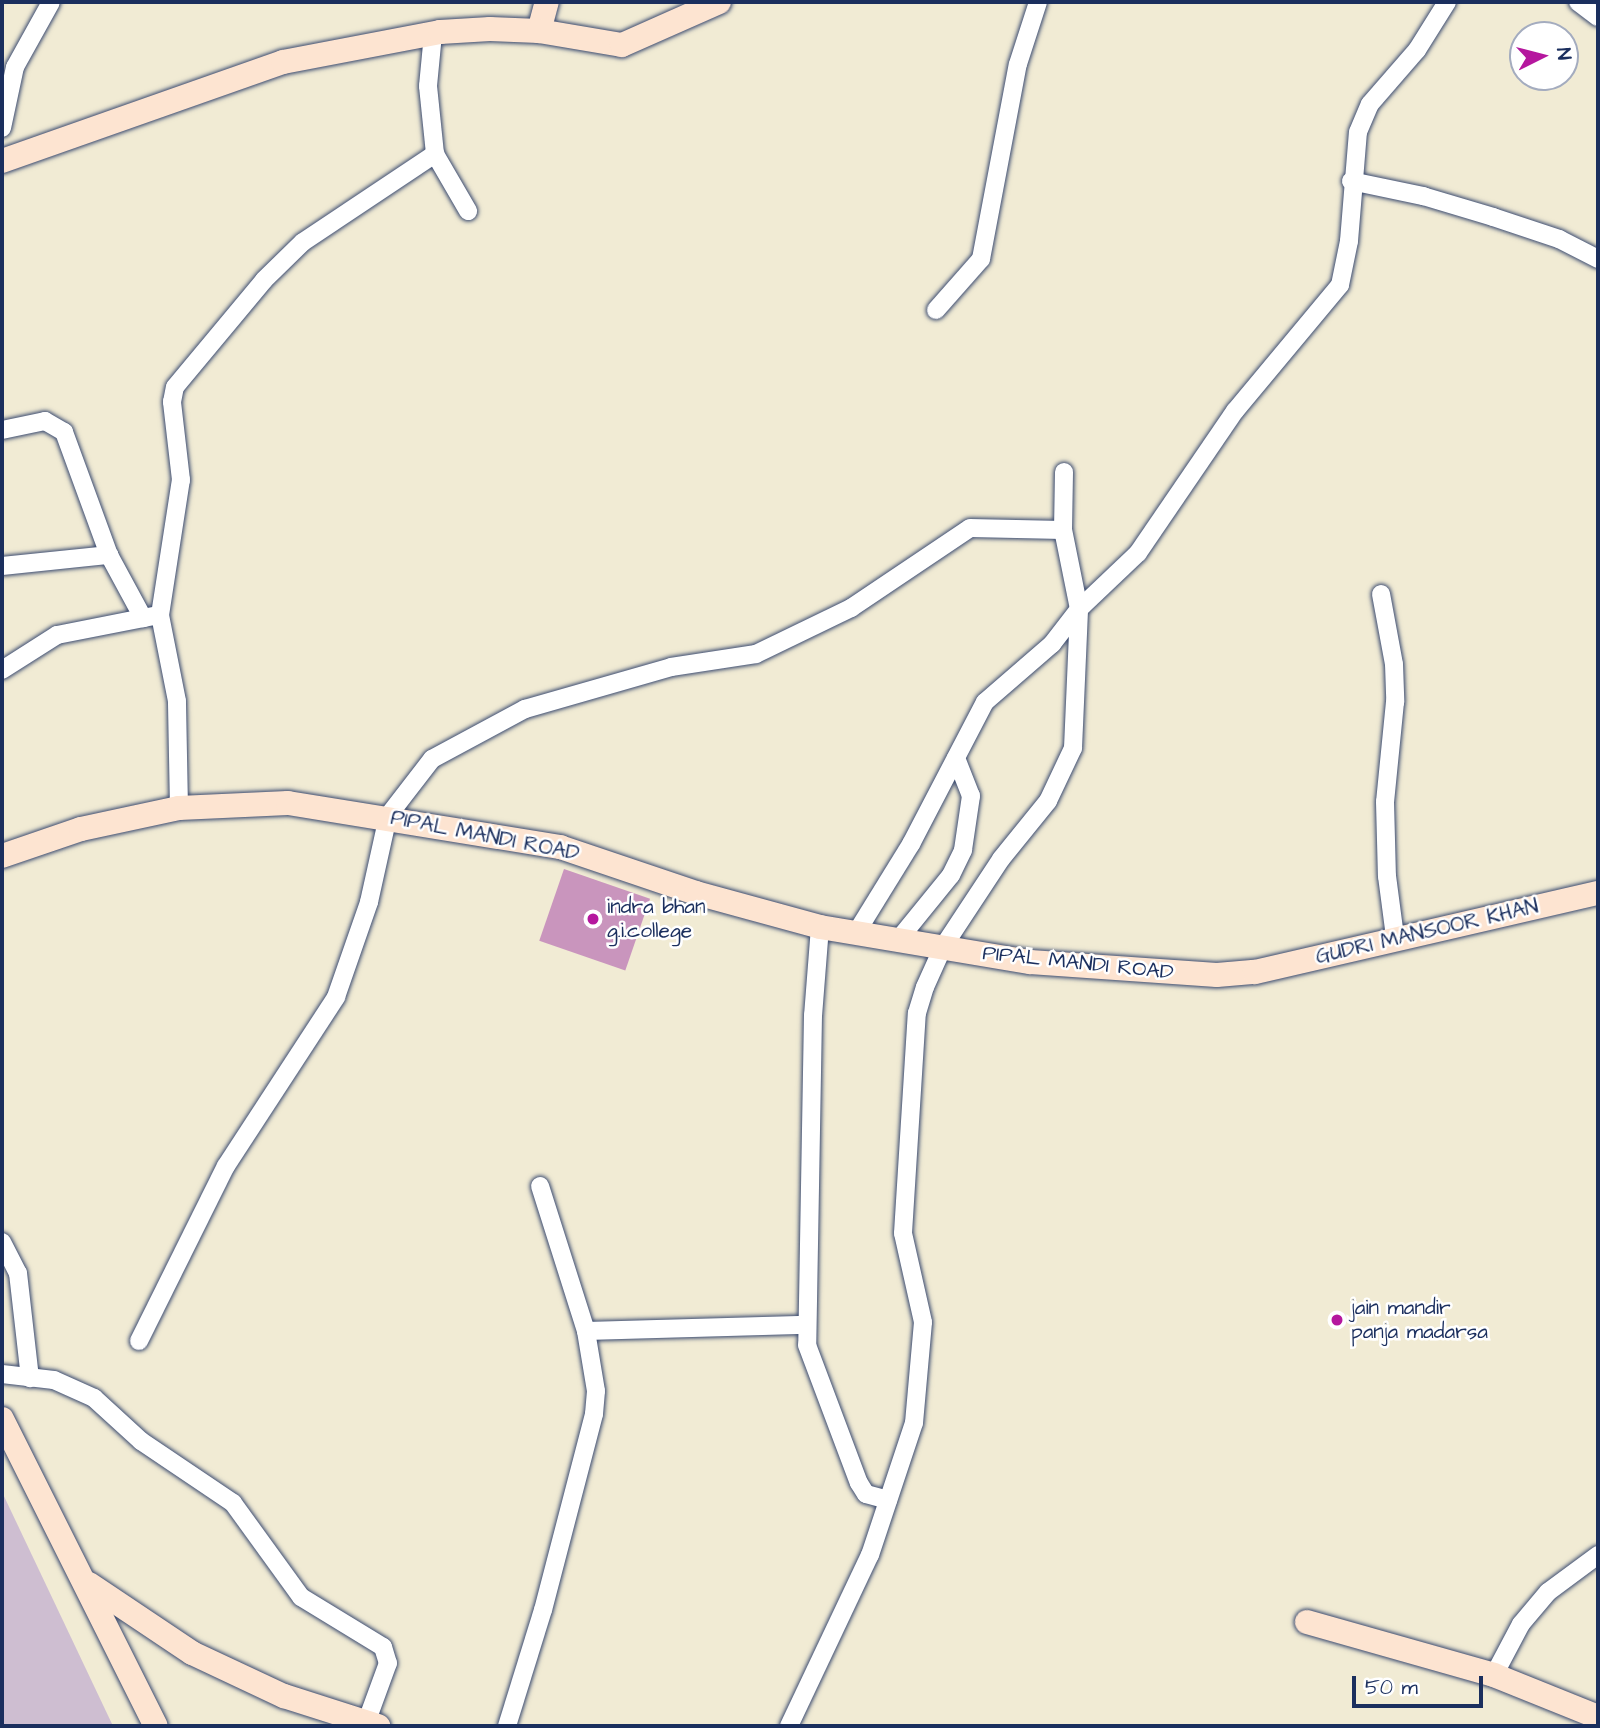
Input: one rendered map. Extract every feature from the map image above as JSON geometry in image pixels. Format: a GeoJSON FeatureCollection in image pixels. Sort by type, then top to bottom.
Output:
{"type":"FeatureCollection","features":[{"type":"Feature","properties":{"kind":"street"},"geometry":{"type":"LineString","coordinates":[[2,128],[15,67],[51,2]]}},
{"type":"Feature","properties":{"kind":"street"},"geometry":{"type":"LineString","coordinates":[[539,31],[547,2]]}},
{"type":"Feature","properties":{"kind":"street"},"geometry":{"type":"LineString","coordinates":[[2,161],[283,62],[433,34],[539,31],[622,45],[719,2]]}},
{"type":"Feature","properties":{"kind":"street"},"geometry":{"type":"LineString","coordinates":[[936,310],[981,259],[1018,64],[1038,2]]}},
{"type":"Feature","properties":{"kind":"street"},"geometry":{"type":"LineString","coordinates":[[856,933],[911,844],[985,702],[1052,644],[1079,609],[1138,553],[1236,411],[1339,285],[1349,241],[1351,181],[1359,132],[1370,104],[1417,50],[1447,2]]}},
{"type":"Feature","properties":{"kind":"street"},"geometry":{"type":"LineString","coordinates":[[1578,2],[1598,17]]}},
{"type":"Feature","properties":{"kind":"street"},"geometry":{"type":"LineString","coordinates":[[433,34],[428,86],[435,154],[468,211]]}},
{"type":"Feature","properties":{"kind":"street"},"geometry":{"type":"LineString","coordinates":[[151,617],[181,480],[172,402],[175,387],[264,280],[303,242],[435,154]]}},
{"type":"Feature","properties":{"kind":"street"},"geometry":{"type":"LineString","coordinates":[[1351,181],[1423,195],[1493,217],[1559,239],[1598,259]]}},
{"type":"Feature","properties":{"kind":"street"},"geometry":{"type":"LineString","coordinates":[[2,430],[45,421],[64,432],[109,555],[151,617],[177,701],[179,808]]}},
{"type":"Feature","properties":{"kind":"street"},"geometry":{"type":"LineString","coordinates":[[789,1726],[870,1555],[914,1423],[921,1370],[923,1322],[903,1233],[906,1144],[917,1013],[943,947],[1065,773],[1076,725],[1079,609],[1063,530],[1063,472]]}},
{"type":"Feature","properties":{"kind":"street"},"geometry":{"type":"LineString","coordinates":[[139,1341],[226,1166],[336,997],[369,902],[388,816],[432,759],[525,709],[671,667],[756,654],[851,608],[970,528],[1063,530]]}},
{"type":"Feature","properties":{"kind":"street"},"geometry":{"type":"LineString","coordinates":[[2,566],[109,555]]}},
{"type":"Feature","properties":{"kind":"street"},"geometry":{"type":"LineString","coordinates":[[1381,594],[1395,689],[1385,802],[1387,876],[1395,937]]}},
{"type":"Feature","properties":{"kind":"street"},"geometry":{"type":"LineString","coordinates":[[2,670],[57,635],[151,617]]}},
{"type":"Feature","properties":{"kind":"street"},"geometry":{"type":"LineString","coordinates":[[899,939],[951,875],[963,850],[971,796],[956,758]]}},
{"type":"Feature","properties":{"kind":"street","name":"PIPAL MANDI ROAD"},"geometry":{"type":"LineString","coordinates":[[2,856],[81,829],[179,808],[288,803],[388,816],[560,847],[696,893],[820,927],[1030,962],[1217,975],[1255,972]]}},
{"type":"Feature","properties":{"kind":"street","name":"GUDRI MANSOOR KHAN"},"geometry":{"type":"LineString","coordinates":[[1255,972],[1395,937],[1598,893]]}},
{"type":"Feature","properties":{"kind":"street"},"geometry":{"type":"LineString","coordinates":[[820,927],[813,1016],[807,1325],[809,1357],[837,1417],[859,1483],[866,1494],[888,1500]]}},
{"type":"Feature","properties":{"kind":"street"},"geometry":{"type":"LineString","coordinates":[[508,1726],[594,1414],[595,1371],[586,1331],[540,1186]]}},
{"type":"Feature","properties":{"kind":"street"},"geometry":{"type":"LineString","coordinates":[[2,1242],[19,1273],[30,1378]]}},
{"type":"Feature","properties":{"kind":"street"},"geometry":{"type":"LineString","coordinates":[[586,1331],[807,1325]]}},
{"type":"Feature","properties":{"kind":"street"},"geometry":{"type":"LineString","coordinates":[[2,1374],[72,1386],[94,1398],[141,1441],[233,1503],[301,1597],[383,1647],[388,1663],[369,1725],[284,1696],[192,1653],[84,1581]]}},
{"type":"Feature","properties":{"kind":"street"},"geometry":{"type":"LineString","coordinates":[[2,1419],[156,1726]]}},
{"type":"Feature","properties":{"kind":"street"},"geometry":{"type":"LineString","coordinates":[[1494,1675],[1521,1624],[1548,1591],[1598,1555]]}},
{"type":"Feature","properties":{"kind":"street"},"geometry":{"type":"LineString","coordinates":[[1307,1622],[1494,1675],[1598,1717]]}},
{"type":"Feature","properties":{"kind":"shaded area"},"geometry":{"type":"Polygon","coordinates":[[[2,1492],[113,1726],[2,1726],[2,1492]]]}},
{"type":"Feature","properties":{"kind":"building","name":"indra bhan g.i.college"},"geometry":{"type":"Polygon","coordinates":[[[564,869],[650,899],[625,970],[539,941],[564,869]]]}},
{"type":"Feature","properties":{"kind":"place","name":"indra bhan g.i.college"},"geometry":{"type":"Point","coordinates":[593,919]}},
{"type":"Feature","properties":{"kind":"place","name":"jain mandir panja madarsa"},"geometry":{"type":"Point","coordinates":[1337,1320]}}]}
